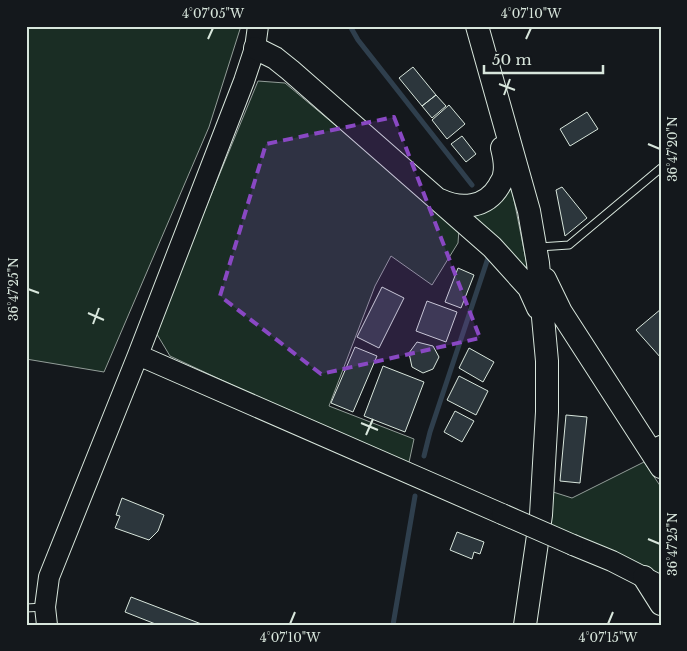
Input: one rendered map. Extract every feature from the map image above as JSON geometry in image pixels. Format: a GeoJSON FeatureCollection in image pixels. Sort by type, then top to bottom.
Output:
{"type":"FeatureCollection","features":[{"type":"Feature","properties":{"kind":"main road"},"geometry":{"type":"LineString","coordinates":[[476,26],[529,211],[536,255],[547,361],[547,412],[542,515],[524,625]]}},
{"type":"Feature","properties":{"kind":"main road"},"geometry":{"type":"LineString","coordinates":[[256,37],[275,58],[492,247],[529,288],[538,306],[544,328]]}},
{"type":"Feature","properties":{"kind":"main road"},"geometry":{"type":"LineString","coordinates":[[434,198],[449,204],[466,207],[485,201],[496,191],[504,176],[504,157],[495,116],[492,77]]}},
{"type":"Feature","properties":{"kind":"main road"},"geometry":{"type":"LineString","coordinates":[[536,255],[561,312],[654,442],[661,467]]}},
{"type":"Feature","properties":{"kind":"main road"},"geometry":{"type":"LineString","coordinates":[[652,581],[661,604]]}},
{"type":"Feature","properties":{"kind":"street"},"geometry":{"type":"LineString","coordinates":[[39,613],[48,577],[138,355],[244,81],[256,37]]}},
{"type":"Feature","properties":{"kind":"street"},"geometry":{"type":"LineString","coordinates":[[138,355],[573,544],[652,581]]}},
{"type":"Feature","properties":{"kind":"lane"},"geometry":{"type":"LineString","coordinates":[[536,255],[569,245],[661,168]]}},
{"type":"Feature","properties":{"kind":"highlighted area"},"geometry":{"type":"Polygon","coordinates":[[[394,117],[480,338],[321,374],[220,296],[266,144],[394,117]]]}},
{"type":"Feature","properties":{"kind":"green space"},"geometry":{"type":"Polygon","coordinates":[[[26,26],[241,26],[209,127],[104,372],[26,359],[26,26]]]}},
{"type":"Feature","properties":{"kind":"green space"},"geometry":{"type":"Polygon","coordinates":[[[258,81],[285,83],[459,229],[458,243],[432,285],[391,256],[375,286],[329,406],[414,439],[408,467],[170,356],[155,331],[258,81]]]}},
{"type":"Feature","properties":{"kind":"green space"},"geometry":{"type":"Polygon","coordinates":[[[511,185],[530,280],[465,217],[511,185]]]}},
{"type":"Feature","properties":{"kind":"green space"},"geometry":{"type":"Polygon","coordinates":[[[644,462],[661,487],[661,578],[547,525],[550,491],[572,498],[644,462]]]}},
{"type":"Feature","properties":{"kind":"building"},"geometry":{"type":"Polygon","coordinates":[[[413,67],[436,95],[422,106],[399,78],[413,67]]]}},
{"type":"Feature","properties":{"kind":"building"},"geometry":{"type":"Polygon","coordinates":[[[436,95],[446,106],[432,118],[422,106],[436,95]]]}},
{"type":"Feature","properties":{"kind":"building"},"geometry":{"type":"Polygon","coordinates":[[[449,105],[465,124],[447,139],[432,120],[449,105]]]}},
{"type":"Feature","properties":{"kind":"building"},"geometry":{"type":"Polygon","coordinates":[[[587,112],[598,129],[570,146],[560,129],[587,112]]]}},
{"type":"Feature","properties":{"kind":"building"},"geometry":{"type":"Polygon","coordinates":[[[462,136],[476,154],[466,162],[451,144],[462,136]]]}},
{"type":"Feature","properties":{"kind":"building"},"geometry":{"type":"Polygon","coordinates":[[[562,187],[587,218],[565,236],[556,190],[562,187]]]}},
{"type":"Feature","properties":{"kind":"building"},"geometry":{"type":"Polygon","coordinates":[[[458,268],[474,275],[461,308],[445,302],[458,268]]]}},
{"type":"Feature","properties":{"kind":"building"},"geometry":{"type":"Polygon","coordinates":[[[382,287],[404,298],[379,348],[357,337],[382,287]]]}},
{"type":"Feature","properties":{"kind":"building"},"geometry":{"type":"Polygon","coordinates":[[[427,301],[457,312],[446,342],[416,331],[427,301]]]}},
{"type":"Feature","properties":{"kind":"building"},"geometry":{"type":"Polygon","coordinates":[[[661,309],[661,358],[636,330],[661,309]]]}},
{"type":"Feature","properties":{"kind":"building"},"geometry":{"type":"Polygon","coordinates":[[[417,342],[433,346],[439,357],[433,369],[423,373],[412,367],[409,353],[417,342]]]}},
{"type":"Feature","properties":{"kind":"building"},"geometry":{"type":"Polygon","coordinates":[[[355,347],[377,356],[353,412],[331,403],[355,347]]]}},
{"type":"Feature","properties":{"kind":"building"},"geometry":{"type":"Polygon","coordinates":[[[469,348],[494,362],[483,382],[459,368],[469,348]]]}},
{"type":"Feature","properties":{"kind":"building"},"geometry":{"type":"Polygon","coordinates":[[[383,366],[424,382],[405,432],[364,416],[383,366]]]}},
{"type":"Feature","properties":{"kind":"building"},"geometry":{"type":"Polygon","coordinates":[[[459,376],[488,391],[476,415],[447,400],[459,376]]]}},
{"type":"Feature","properties":{"kind":"building"},"geometry":{"type":"Polygon","coordinates":[[[455,411],[474,421],[462,442],[444,432],[455,411]]]}},
{"type":"Feature","properties":{"kind":"building"},"geometry":{"type":"Polygon","coordinates":[[[566,415],[587,417],[580,483],[560,481],[566,415]]]}},
{"type":"Feature","properties":{"kind":"building"},"geometry":{"type":"Polygon","coordinates":[[[122,498],[164,515],[158,531],[149,540],[115,528],[120,516],[116,515],[122,498]]]}},
{"type":"Feature","properties":{"kind":"building"},"geometry":{"type":"Polygon","coordinates":[[[457,532],[484,542],[480,554],[474,552],[472,559],[450,550],[457,532]]]}},
{"type":"Feature","properties":{"kind":"building"},"geometry":{"type":"Polygon","coordinates":[[[131,597],[204,625],[158,625],[125,612],[131,597]]]}},
{"type":"Feature","properties":{"kind":"waterway"},"geometry":{"type":"LineString","coordinates":[[350,26],[358,40],[472,185]]}},
{"type":"Feature","properties":{"kind":"waterway"},"geometry":{"type":"LineString","coordinates":[[424,456],[430,432],[488,258]]}},
{"type":"Feature","properties":{"kind":"waterway"},"geometry":{"type":"LineString","coordinates":[[393,625],[415,496]]}}]}
